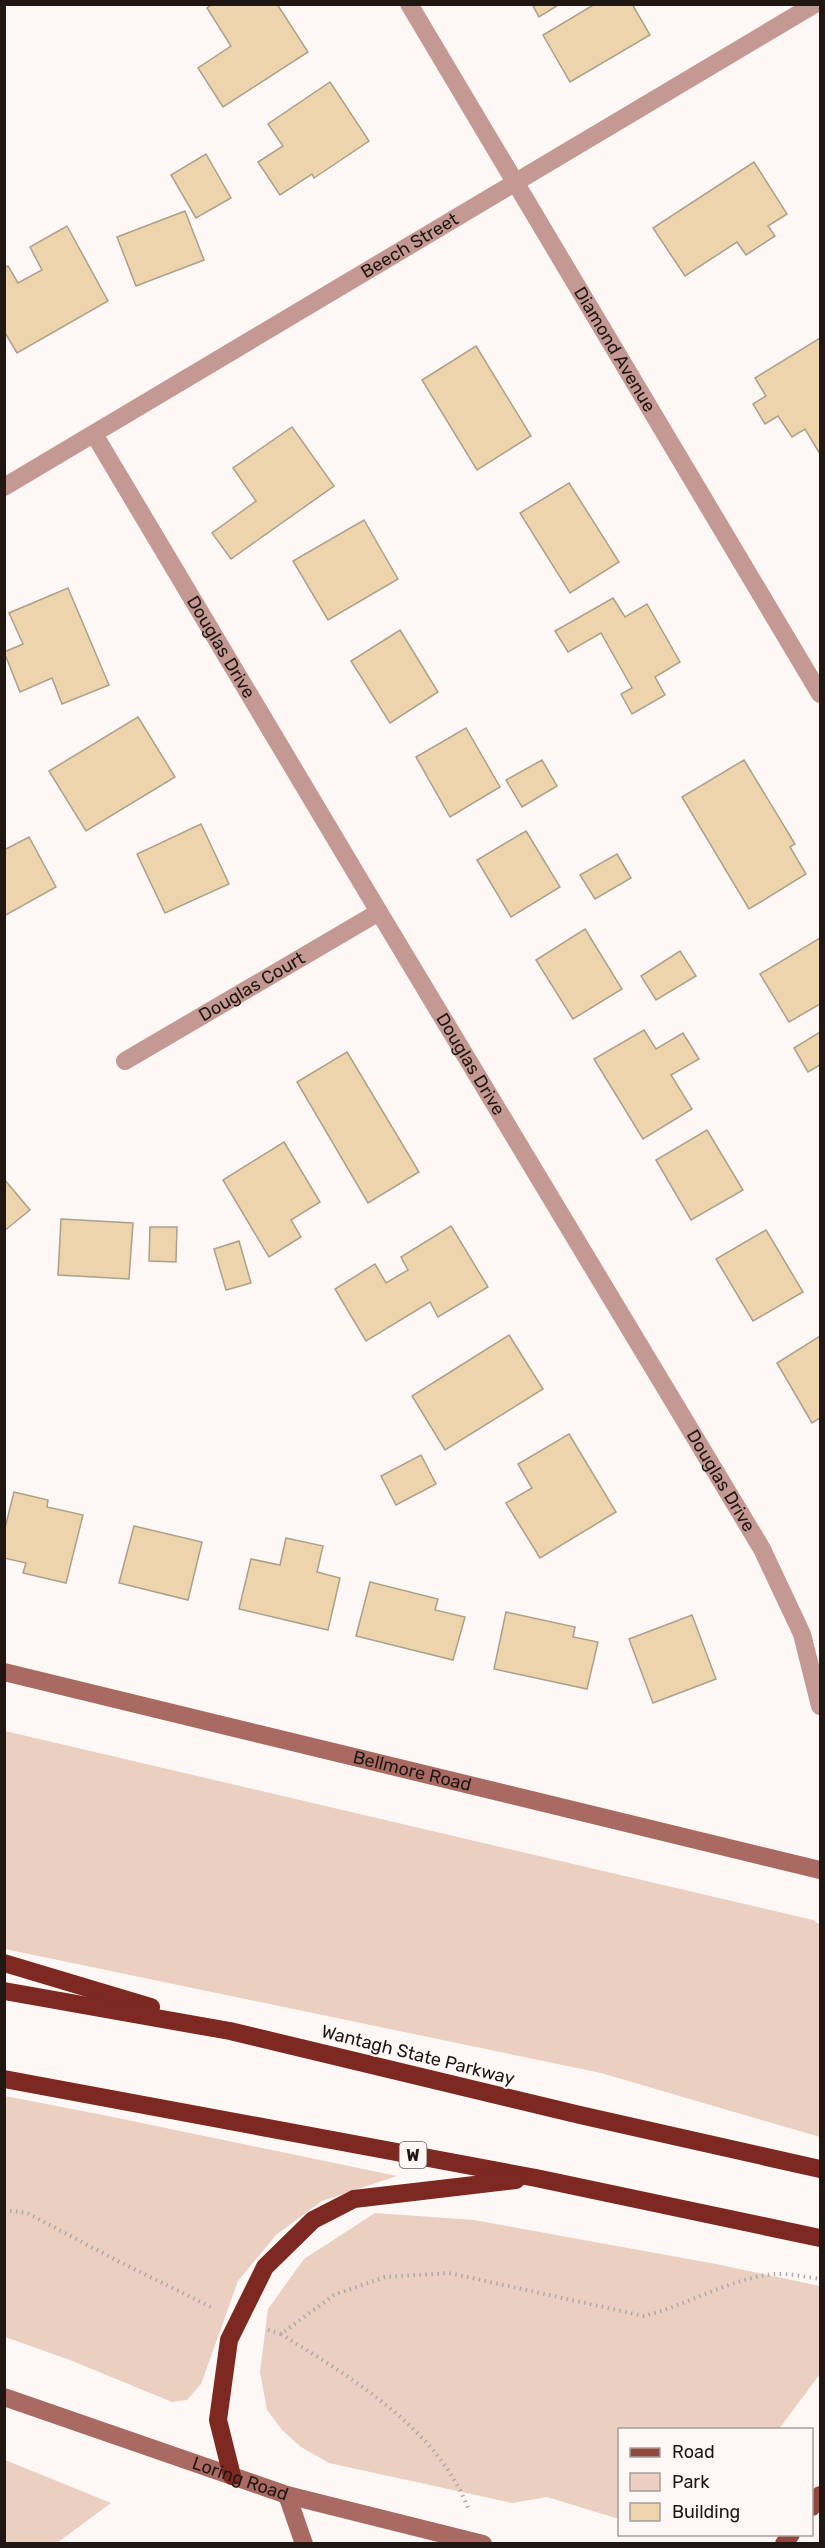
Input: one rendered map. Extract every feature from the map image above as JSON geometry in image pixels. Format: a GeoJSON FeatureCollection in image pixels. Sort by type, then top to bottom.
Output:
{"type":"FeatureCollection","features":[{"type":"Feature","properties":{"kind":"highway"},"geometry":{"type":"LineString","coordinates":[[4,1963],[230,2031]]}},
{"type":"Feature","properties":{"kind":"highway","name":"Wantagh State Parkway"},"geometry":{"type":"LineString","coordinates":[[4,1991],[230,2031],[580,2115],[820,2169]]}},
{"type":"Feature","properties":{"kind":"highway","name":"W"},"geometry":{"type":"LineString","coordinates":[[4,2079],[536,2178],[820,2238]]}},
{"type":"Feature","properties":{"kind":"highway"},"geometry":{"type":"LineString","coordinates":[[232,2476],[218,2420],[229,2340],[265,2267],[313,2220],[354,2199],[536,2178]]}},
{"type":"Feature","properties":{"kind":"main road","name":"Bellmore Road"},"geometry":{"type":"LineString","coordinates":[[4,1672],[820,1870]]}},
{"type":"Feature","properties":{"kind":"main road","name":"Loring Road"},"geometry":{"type":"LineString","coordinates":[[4,2397],[287,2495],[483,2543]]}},
{"type":"Feature","properties":{"kind":"main road"},"geometry":{"type":"LineString","coordinates":[[287,2495],[304,2544]]}},
{"type":"Feature","properties":{"kind":"street","name":"Diamond Avenue"},"geometry":{"type":"LineString","coordinates":[[409,4],[820,694]]}},
{"type":"Feature","properties":{"kind":"street","name":"Beech Street"},"geometry":{"type":"LineString","coordinates":[[4,487],[814,4]]}},
{"type":"Feature","properties":{"kind":"street","name":"Douglas Drive"},"geometry":{"type":"LineString","coordinates":[[94,434],[762,1549],[802,1634],[820,1706]]}},
{"type":"Feature","properties":{"kind":"street","name":"Douglas Court"},"geometry":{"type":"LineString","coordinates":[[125,1061],[379,912]]}},
{"type":"Feature","properties":{"kind":"path"},"geometry":{"type":"LineString","coordinates":[[4,2210],[27,2213],[116,2260],[239,2319],[281,2334],[349,2376],[421,2435],[461,2490],[483,2543]]}},
{"type":"Feature","properties":{"kind":"path"},"geometry":{"type":"LineString","coordinates":[[281,2334],[334,2295],[386,2277],[449,2273],[644,2316],[673,2309],[732,2285],[774,2274],[820,2279]]}},
{"type":"Feature","properties":{"kind":"green space"},"geometry":{"type":"Polygon","coordinates":[[[5,1731],[813,1920],[820,1925],[820,2137],[601,2073],[5,1949],[5,1731]]]}},
{"type":"Feature","properties":{"kind":"green space"},"geometry":{"type":"Polygon","coordinates":[[[5,2096],[397,2176],[322,2201],[276,2235],[238,2281],[201,2384],[187,2400],[172,2402],[70,2360],[5,2337],[5,2096]]]}},
{"type":"Feature","properties":{"kind":"green space"},"geometry":{"type":"Polygon","coordinates":[[[375,2213],[474,2220],[716,2264],[820,2286],[820,2374],[780,2428],[618,2428],[618,2519],[547,2497],[512,2503],[329,2463],[301,2447],[282,2430],[267,2410],[260,2372],[268,2309],[304,2259],[375,2213]]]}},
{"type":"Feature","properties":{"kind":"green space"},"geometry":{"type":"Polygon","coordinates":[[[5,2460],[111,2503],[57,2543],[5,2543],[5,2460]]]}},
{"type":"Feature","properties":{"kind":"building"},"geometry":{"type":"Polygon","coordinates":[[[213,4],[277,4],[308,52],[223,107],[198,68],[231,46],[207,8],[213,4]]]}},
{"type":"Feature","properties":{"kind":"building"},"geometry":{"type":"Polygon","coordinates":[[[532,4],[560,4],[539,17],[532,4]]]}},
{"type":"Feature","properties":{"kind":"building"},"geometry":{"type":"Polygon","coordinates":[[[595,4],[632,4],[650,35],[570,82],[543,35],[595,4]]]}},
{"type":"Feature","properties":{"kind":"building"},"geometry":{"type":"Polygon","coordinates":[[[330,82],[369,141],[314,178],[312,174],[280,195],[258,162],[283,146],[268,124],[330,82]]]}},
{"type":"Feature","properties":{"kind":"building"},"geometry":{"type":"Polygon","coordinates":[[[206,154],[231,198],[196,218],[171,175],[206,154]]]}},
{"type":"Feature","properties":{"kind":"building"},"geometry":{"type":"Polygon","coordinates":[[[754,162],[787,214],[768,226],[775,236],[746,255],[737,242],[685,276],[653,228],[754,162]]]}},
{"type":"Feature","properties":{"kind":"building"},"geometry":{"type":"Polygon","coordinates":[[[185,211],[204,260],[136,286],[117,237],[185,211]]]}},
{"type":"Feature","properties":{"kind":"building"},"geometry":{"type":"Polygon","coordinates":[[[67,226],[108,301],[17,353],[4,331],[4,268],[8,266],[18,283],[42,270],[30,247],[67,226]]]}},
{"type":"Feature","properties":{"kind":"building"},"geometry":{"type":"Polygon","coordinates":[[[820,338],[820,454],[805,429],[792,437],[778,416],[765,424],[753,404],[766,396],[755,378],[820,338]]]}},
{"type":"Feature","properties":{"kind":"building"},"geometry":{"type":"Polygon","coordinates":[[[476,346],[531,436],[477,470],[422,380],[476,346]]]}},
{"type":"Feature","properties":{"kind":"building"},"geometry":{"type":"Polygon","coordinates":[[[292,427],[334,486],[231,559],[212,533],[256,501],[233,468],[292,427]]]}},
{"type":"Feature","properties":{"kind":"building"},"geometry":{"type":"Polygon","coordinates":[[[569,483],[619,562],[570,593],[520,513],[569,483]]]}},
{"type":"Feature","properties":{"kind":"building"},"geometry":{"type":"Polygon","coordinates":[[[364,520],[398,579],[328,620],[293,561],[364,520]]]}},
{"type":"Feature","properties":{"kind":"building"},"geometry":{"type":"Polygon","coordinates":[[[68,588],[109,685],[62,704],[52,678],[20,692],[4,652],[23,644],[9,613],[68,588]]]}},
{"type":"Feature","properties":{"kind":"building"},"geometry":{"type":"Polygon","coordinates":[[[613,598],[625,617],[647,604],[680,662],[655,677],[665,695],[632,714],[621,694],[632,688],[601,633],[568,652],[555,631],[613,598]]]}},
{"type":"Feature","properties":{"kind":"building"},"geometry":{"type":"Polygon","coordinates":[[[400,630],[438,692],[390,723],[351,661],[400,630]]]}},
{"type":"Feature","properties":{"kind":"building"},"geometry":{"type":"Polygon","coordinates":[[[138,717],[175,777],[86,831],[49,771],[138,717]]]}},
{"type":"Feature","properties":{"kind":"building"},"geometry":{"type":"Polygon","coordinates":[[[466,728],[500,787],[450,817],[416,757],[466,728]]]}},
{"type":"Feature","properties":{"kind":"building"},"geometry":{"type":"Polygon","coordinates":[[[542,760],[557,786],[522,807],[506,780],[542,760]]]}},
{"type":"Feature","properties":{"kind":"building"},"geometry":{"type":"Polygon","coordinates":[[[744,760],[795,844],[790,847],[806,874],[749,909],[682,797],[744,760]]]}},
{"type":"Feature","properties":{"kind":"building"},"geometry":{"type":"Polygon","coordinates":[[[201,824],[229,884],[165,913],[137,854],[201,824]]]}},
{"type":"Feature","properties":{"kind":"building"},"geometry":{"type":"Polygon","coordinates":[[[526,831],[560,887],[511,917],[477,860],[526,831]]]}},
{"type":"Feature","properties":{"kind":"building"},"geometry":{"type":"Polygon","coordinates":[[[29,837],[56,887],[4,916],[4,850],[29,837]]]}},
{"type":"Feature","properties":{"kind":"building"},"geometry":{"type":"Polygon","coordinates":[[[617,854],[631,878],[595,899],[580,875],[617,854]]]}},
{"type":"Feature","properties":{"kind":"building"},"geometry":{"type":"Polygon","coordinates":[[[585,929],[622,989],[573,1019],[536,960],[585,929]]]}},
{"type":"Feature","properties":{"kind":"building"},"geometry":{"type":"Polygon","coordinates":[[[820,938],[820,1004],[789,1022],[760,974],[820,938]]]}},
{"type":"Feature","properties":{"kind":"building"},"geometry":{"type":"Polygon","coordinates":[[[680,951],[696,976],[656,1000],[641,976],[680,951]]]}},
{"type":"Feature","properties":{"kind":"building"},"geometry":{"type":"Polygon","coordinates":[[[644,1030],[656,1049],[683,1033],[699,1059],[671,1075],[692,1109],[643,1139],[594,1059],[644,1030]]]}},
{"type":"Feature","properties":{"kind":"building"},"geometry":{"type":"Polygon","coordinates":[[[820,1032],[820,1065],[808,1072],[794,1048],[820,1032]]]}},
{"type":"Feature","properties":{"kind":"building"},"geometry":{"type":"Polygon","coordinates":[[[347,1052],[419,1172],[368,1203],[297,1082],[347,1052]]]}},
{"type":"Feature","properties":{"kind":"building"},"geometry":{"type":"Polygon","coordinates":[[[707,1130],[743,1190],[691,1220],[656,1160],[707,1130]]]}},
{"type":"Feature","properties":{"kind":"building"},"geometry":{"type":"Polygon","coordinates":[[[284,1142],[320,1202],[291,1220],[301,1237],[269,1257],[223,1180],[284,1142]]]}},
{"type":"Feature","properties":{"kind":"building"},"geometry":{"type":"Polygon","coordinates":[[[4,1179],[30,1210],[4,1231],[4,1179]]]}},
{"type":"Feature","properties":{"kind":"building"},"geometry":{"type":"Polygon","coordinates":[[[61,1219],[133,1223],[129,1279],[58,1275],[61,1219]]]}},
{"type":"Feature","properties":{"kind":"building"},"geometry":{"type":"Polygon","coordinates":[[[451,1226],[488,1287],[438,1317],[430,1302],[366,1341],[335,1289],[375,1264],[386,1283],[408,1270],[401,1257],[451,1226]]]}},
{"type":"Feature","properties":{"kind":"building"},"geometry":{"type":"Polygon","coordinates":[[[150,1227],[177,1227],[176,1262],[149,1261],[150,1227]]]}},
{"type":"Feature","properties":{"kind":"building"},"geometry":{"type":"Polygon","coordinates":[[[766,1230],[803,1292],[753,1321],[716,1259],[766,1230]]]}},
{"type":"Feature","properties":{"kind":"building"},"geometry":{"type":"Polygon","coordinates":[[[239,1241],[251,1283],[226,1290],[214,1249],[239,1241]]]}},
{"type":"Feature","properties":{"kind":"building"},"geometry":{"type":"Polygon","coordinates":[[[509,1335],[543,1389],[445,1450],[412,1396],[509,1335]]]}},
{"type":"Feature","properties":{"kind":"building"},"geometry":{"type":"Polygon","coordinates":[[[820,1336],[820,1418],[812,1423],[777,1363],[820,1336]]]}},
{"type":"Feature","properties":{"kind":"building"},"geometry":{"type":"Polygon","coordinates":[[[569,1434],[616,1512],[540,1558],[506,1503],[532,1488],[518,1464],[569,1434]]]}},
{"type":"Feature","properties":{"kind":"building"},"geometry":{"type":"Polygon","coordinates":[[[421,1455],[436,1484],[396,1505],[381,1476],[421,1455]]]}},
{"type":"Feature","properties":{"kind":"building"},"geometry":{"type":"Polygon","coordinates":[[[14,1492],[48,1500],[47,1507],[83,1515],[66,1583],[23,1573],[26,1563],[4,1558],[4,1532],[14,1492]]]}},
{"type":"Feature","properties":{"kind":"building"},"geometry":{"type":"Polygon","coordinates":[[[134,1526],[202,1542],[188,1600],[119,1583],[134,1526]]]}},
{"type":"Feature","properties":{"kind":"building"},"geometry":{"type":"Polygon","coordinates":[[[286,1538],[323,1546],[317,1572],[340,1578],[328,1630],[239,1609],[251,1559],[280,1565],[286,1538]]]}},
{"type":"Feature","properties":{"kind":"building"},"geometry":{"type":"Polygon","coordinates":[[[370,1582],[438,1599],[435,1610],[465,1617],[453,1660],[356,1636],[370,1582]]]}},
{"type":"Feature","properties":{"kind":"building"},"geometry":{"type":"Polygon","coordinates":[[[506,1612],[575,1627],[573,1637],[598,1642],[587,1689],[494,1669],[506,1612]]]}},
{"type":"Feature","properties":{"kind":"building"},"geometry":{"type":"Polygon","coordinates":[[[692,1615],[716,1679],[653,1703],[629,1639],[692,1615]]]}}]}
